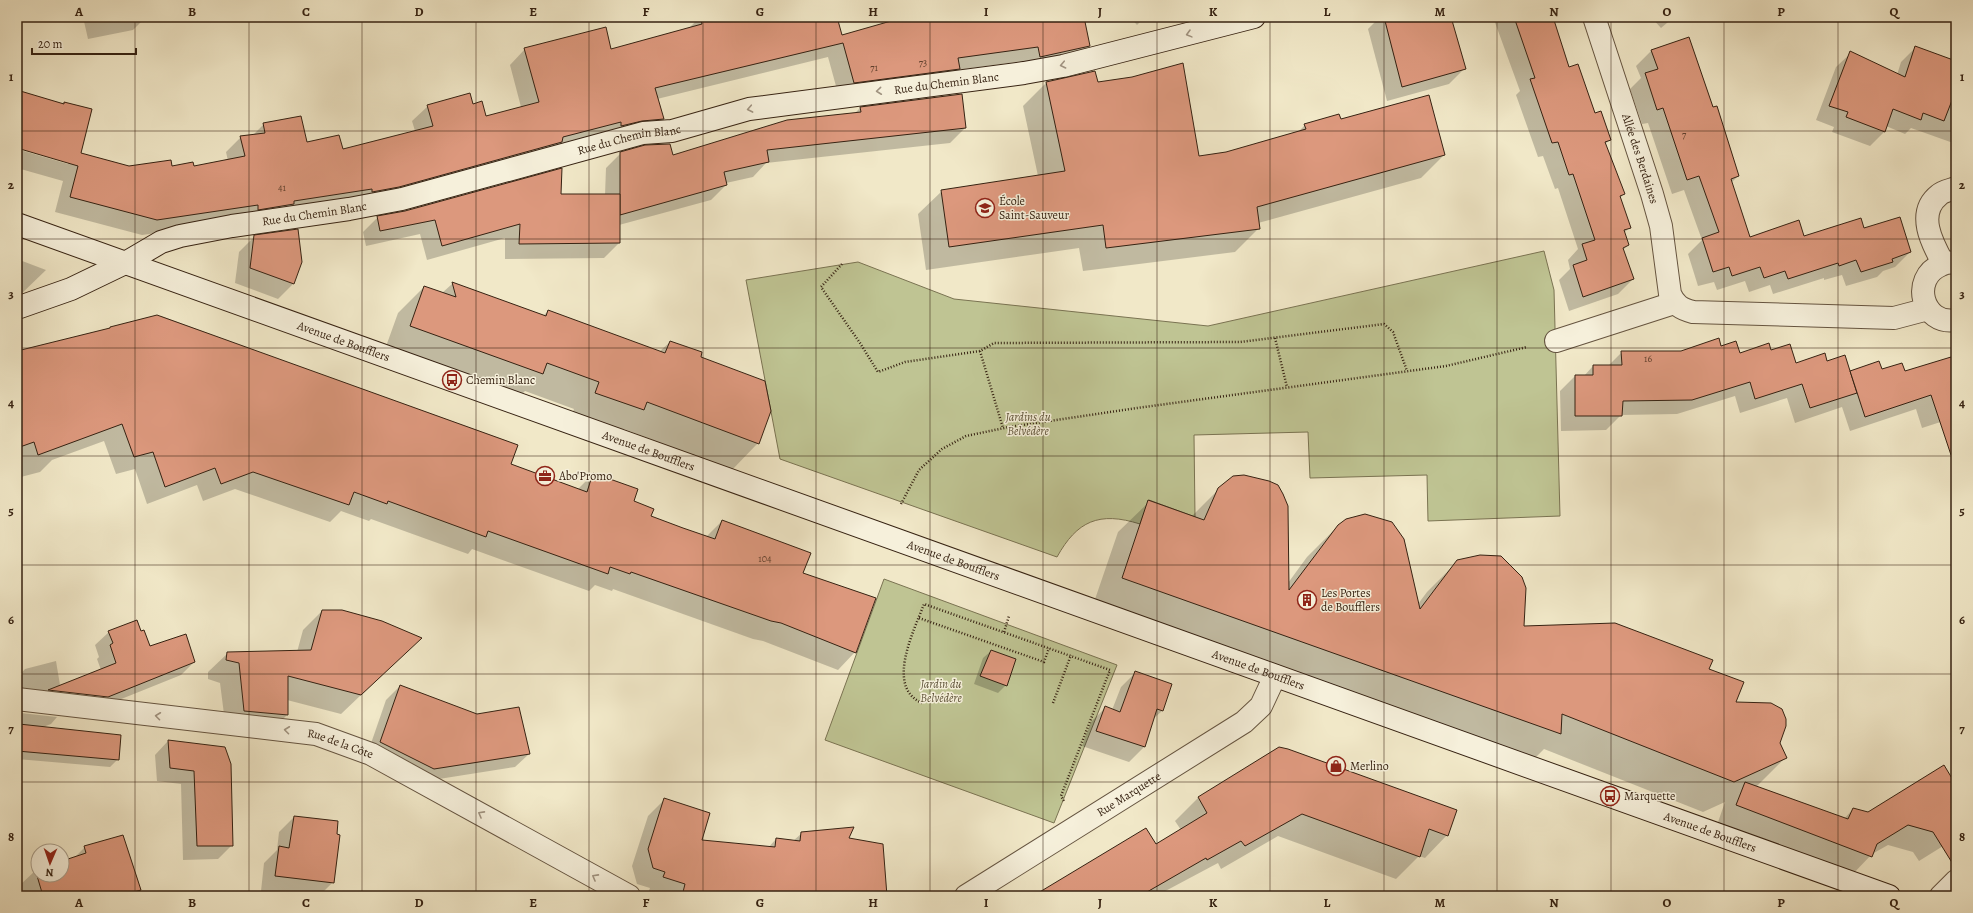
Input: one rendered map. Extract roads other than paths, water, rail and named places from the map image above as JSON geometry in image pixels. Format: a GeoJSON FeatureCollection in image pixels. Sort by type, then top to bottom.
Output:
{"type":"FeatureCollection","features":[{"type":"Feature","properties":{"kind":"street","name":"Rue du Chemin Blanc"},"geometry":{"type":"LineString","coordinates":[[17,308],[53,297],[127,262],[161,242],[180,236],[232,226],[349,210],[402,199],[643,133],[672,131],[749,109],[1032,72],[1254,17]]}},
{"type":"Feature","properties":{"kind":"street","name":"Allée des Berdaines"},"geometry":{"type":"LineString","coordinates":[[1594,17],[1652,194],[1662,232],[1670,294],[1674,303]]}},
{"type":"Feature","properties":{"kind":"street"},"geometry":{"type":"LineString","coordinates":[[1950,263],[1936,250],[1926,220],[1928,205],[1940,194],[1956,188]]}},
{"type":"Feature","properties":{"kind":"street","name":"Avenue de Boufflers"},"geometry":{"type":"LineString","coordinates":[[17,224],[127,262],[1889,896]]}},
{"type":"Feature","properties":{"kind":"street"},"geometry":{"type":"LineString","coordinates":[[1950,263],[1935,267],[1928,274],[1923,282],[1922,292],[1928,309],[1935,316],[1944,320],[1956,320]]}},
{"type":"Feature","properties":{"kind":"street"},"geometry":{"type":"LineString","coordinates":[[1556,341],[1674,303],[1682,309],[1693,312],[1894,318],[1928,309]]}},
{"type":"Feature","properties":{"kind":"street","name":"Rue Marquette"},"geometry":{"type":"LineString","coordinates":[[966,896],[1244,722],[1261,706],[1275,676]]}},
{"type":"Feature","properties":{"kind":"street","name":"Rue de la Côte"},"geometry":{"type":"LineString","coordinates":[[17,699],[301,732],[324,736],[371,754],[629,896]]}},
{"type":"Feature","properties":{"kind":"street"},"geometry":{"type":"LineString","coordinates":[[1941,896],[1956,881]]}},
{"type":"Feature","properties":{"kind":"place","name":"École Saint-Sauveur"},"geometry":{"type":"Point","coordinates":[985,208]}},
{"type":"Feature","properties":{"kind":"place","name":"Chemin Blanc"},"geometry":{"type":"Point","coordinates":[452,380]}},
{"type":"Feature","properties":{"kind":"place","name":"Abo'Promo"},"geometry":{"type":"Point","coordinates":[545,476]}},
{"type":"Feature","properties":{"kind":"place","name":"Les Portes de Boufflers"},"geometry":{"type":"Point","coordinates":[1307,600]}},
{"type":"Feature","properties":{"kind":"place","name":"Merlino"},"geometry":{"type":"Point","coordinates":[1336,766]}},
{"type":"Feature","properties":{"kind":"place","name":"Marquette"},"geometry":{"type":"Point","coordinates":[1610,796]}},
{"type":"Feature","properties":{"kind":"park label","name":"Jardins du Belvédère"},"geometry":{"type":"Point","coordinates":[1028,424]}},
{"type":"Feature","properties":{"kind":"park label","name":"Jardin du Belvédère"},"geometry":{"type":"Point","coordinates":[941,691]}}]}
